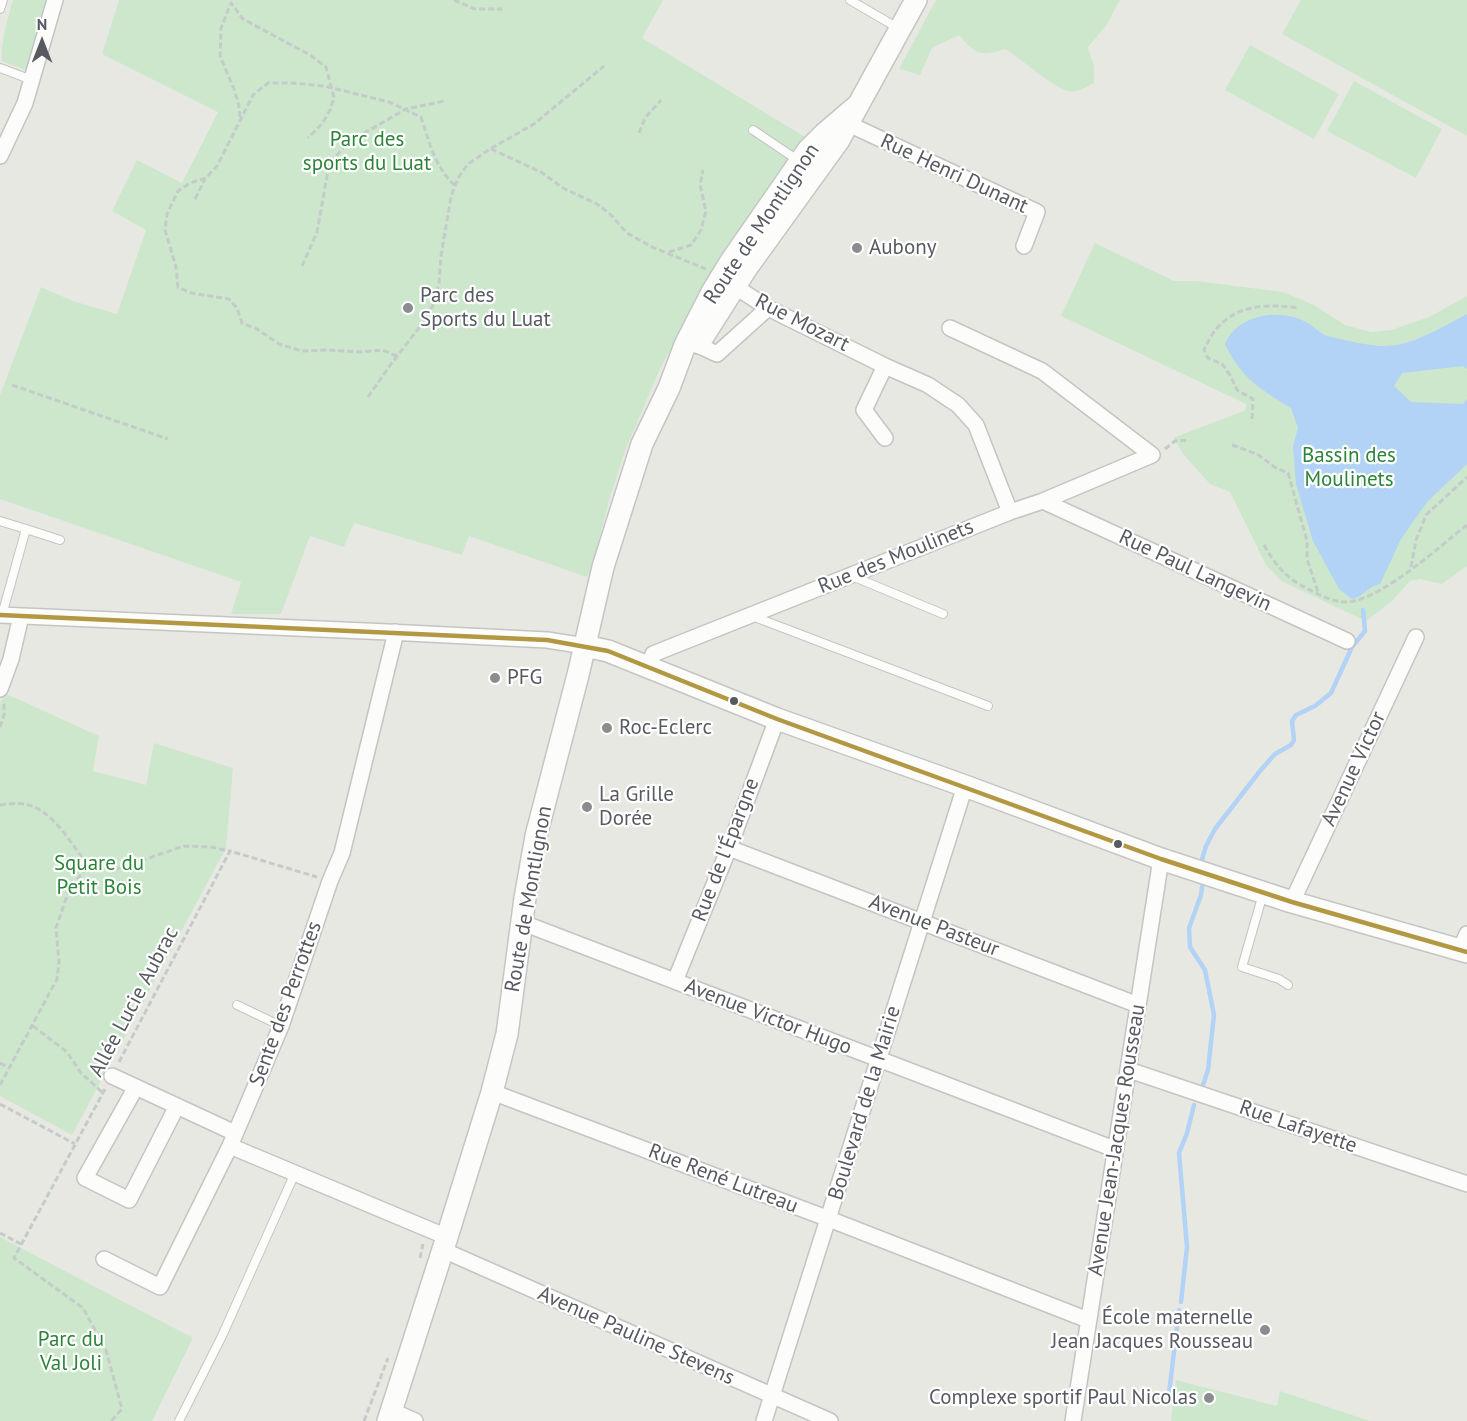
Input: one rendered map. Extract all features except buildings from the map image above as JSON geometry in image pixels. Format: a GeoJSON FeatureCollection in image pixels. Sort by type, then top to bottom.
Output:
{"type":"FeatureCollection","features":[{"type":"Feature","properties":{"kind":"main road","name":"Route de Montlignon"},"geometry":{"type":"LineString","coordinates":[[390,1416],[492,1092],[507,1034],[525,898],[536,836],[603,567],[642,444],[669,388],[685,345],[808,167],[818,140],[844,122],[858,105],[916,0]]}},
{"type":"Feature","properties":{"kind":"main road","name":"Route de Montlignon"},"geometry":{"type":"LineString","coordinates":[[669,388],[698,345],[728,282]]}},
{"type":"Feature","properties":{"kind":"main road"},"geometry":{"type":"LineString","coordinates":[[585,646],[608,651],[777,719],[1161,859],[1292,902],[1465,946]]}},
{"type":"Feature","properties":{"kind":"street"},"geometry":{"type":"LineString","coordinates":[[0,156],[25,103],[55,0]]}},
{"type":"Feature","properties":{"kind":"street","name":"Rue Henri Dunant"},"geometry":{"type":"LineString","coordinates":[[844,122],[1037,212],[1024,246]]}},
{"type":"Feature","properties":{"kind":"street","name":"Rue Mozart"},"geometry":{"type":"LineString","coordinates":[[728,282],[768,308],[928,385],[958,405],[975,425],[1010,512]]}},
{"type":"Feature","properties":{"kind":"street"},"geometry":{"type":"LineString","coordinates":[[698,345],[717,354],[768,308]]}},
{"type":"Feature","properties":{"kind":"street"},"geometry":{"type":"LineString","coordinates":[[950,328],[1042,371],[1159,452]]}},
{"type":"Feature","properties":{"kind":"street"},"geometry":{"type":"LineString","coordinates":[[885,366],[864,410],[885,438]]}},
{"type":"Feature","properties":{"kind":"street","name":"Rue des Moulinets"},"geometry":{"type":"LineString","coordinates":[[649,668],[653,654],[1010,512],[1043,501],[1159,452]]}},
{"type":"Feature","properties":{"kind":"street","name":"Rue Paul Langevin"},"geometry":{"type":"LineString","coordinates":[[1043,501],[1347,641]]}},
{"type":"Feature","properties":{"kind":"street"},"geometry":{"type":"LineString","coordinates":[[1,615],[547,640],[585,646]]}},
{"type":"Feature","properties":{"kind":"street"},"geometry":{"type":"LineString","coordinates":[[0,689],[21,616]]}},
{"type":"Feature","properties":{"kind":"street","name":"Sente des Perrottes"},"geometry":{"type":"LineString","coordinates":[[104,1259],[160,1287],[233,1140],[281,1026],[330,881],[342,853],[396,632]]}},
{"type":"Feature","properties":{"kind":"street","name":"Avenue Victor"},"geometry":{"type":"LineString","coordinates":[[1292,902],[1416,637]]}},
{"type":"Feature","properties":{"kind":"street","name":"Rue de l'Épargne"},"geometry":{"type":"LineString","coordinates":[[675,981],[729,848],[777,719]]}},
{"type":"Feature","properties":{"kind":"street","name":"Boulevard de la Mairie"},"geometry":{"type":"LineString","coordinates":[[764,1421],[965,786]]}},
{"type":"Feature","properties":{"kind":"street","name":"Avenue Pasteur"},"geometry":{"type":"LineString","coordinates":[[729,848],[1138,1005]]}},
{"type":"Feature","properties":{"kind":"street","name":"Avenue Jean-Jacques Rousseau"},"geometry":{"type":"LineString","coordinates":[[1073,1421],[1161,859]]}},
{"type":"Feature","properties":{"kind":"street","name":"Avenue Victor Hugo"},"geometry":{"type":"LineString","coordinates":[[523,923],[1114,1149]]}},
{"type":"Feature","properties":{"kind":"street","name":"Rue Lafayette"},"geometry":{"type":"LineString","coordinates":[[1129,1070],[1467,1184]]}},
{"type":"Feature","properties":{"kind":"street"},"geometry":{"type":"LineString","coordinates":[[112,1076],[177,1106],[233,1140],[295,1173],[427,1229],[445,1244]]}},
{"type":"Feature","properties":{"kind":"street"},"geometry":{"type":"LineString","coordinates":[[136,1087],[85,1178],[129,1200],[177,1106]]}},
{"type":"Feature","properties":{"kind":"street","name":"Rue René Lutreau"},"geometry":{"type":"LineString","coordinates":[[492,1092],[1088,1320]]}},
{"type":"Feature","properties":{"kind":"street","name":"Avenue Pauline Stevens"},"geometry":{"type":"LineString","coordinates":[[445,1244],[830,1421]]}},
{"type":"Feature","properties":{"kind":"street"},"geometry":{"type":"LineString","coordinates":[[390,1416],[415,1421]]}},
{"type":"Feature","properties":{"kind":"lane"},"geometry":{"type":"LineString","coordinates":[[0,9],[3,0]]}},
{"type":"Feature","properties":{"kind":"lane"},"geometry":{"type":"LineString","coordinates":[[850,0],[900,28]]}},
{"type":"Feature","properties":{"kind":"lane"},"geometry":{"type":"LineString","coordinates":[[0,68],[32,80]]}},
{"type":"Feature","properties":{"kind":"lane"},"geometry":{"type":"LineString","coordinates":[[753,130],[808,167]]}},
{"type":"Feature","properties":{"kind":"lane"},"geometry":{"type":"LineString","coordinates":[[0,521],[60,540]]}},
{"type":"Feature","properties":{"kind":"lane"},"geometry":{"type":"LineString","coordinates":[[1,615],[26,529]]}},
{"type":"Feature","properties":{"kind":"lane"},"geometry":{"type":"LineString","coordinates":[[851,576],[943,614]]}},
{"type":"Feature","properties":{"kind":"lane"},"geometry":{"type":"LineString","coordinates":[[751,616],[988,706]]}},
{"type":"Feature","properties":{"kind":"lane"},"geometry":{"type":"LineString","coordinates":[[1264,893],[1242,967],[1279,979],[1288,986]]}},
{"type":"Feature","properties":{"kind":"lane"},"geometry":{"type":"LineString","coordinates":[[237,1005],[281,1026]]}},
{"type":"Feature","properties":{"kind":"lane"},"geometry":{"type":"LineString","coordinates":[[180,1421],[222,1336],[295,1173]]}},
{"type":"Feature","properties":{"kind":"path"},"geometry":{"type":"LineString","coordinates":[[454,0],[475,9],[502,9]]}},
{"type":"Feature","properties":{"kind":"path"},"geometry":{"type":"LineString","coordinates":[[231,2],[243,19],[310,55],[326,67],[334,98],[322,124],[308,138]]}},
{"type":"Feature","properties":{"kind":"path"},"geometry":{"type":"LineString","coordinates":[[231,2],[221,28],[220,56],[234,89],[240,117]]}},
{"type":"Feature","properties":{"kind":"path"},"geometry":{"type":"LineString","coordinates":[[368,398],[425,320],[434,303],[451,197],[458,178],[468,164],[534,123],[604,66]]}},
{"type":"Feature","properties":{"kind":"path"},"geometry":{"type":"LineString","coordinates":[[195,199],[206,178],[217,166],[253,95],[268,83],[324,86],[389,102],[421,117],[434,159],[443,174],[455,186]]}},
{"type":"Feature","properties":{"kind":"path"},"geometry":{"type":"LineString","coordinates":[[639,133],[645,118],[661,100]]}},
{"type":"Feature","properties":{"kind":"path"},"geometry":{"type":"LineString","coordinates":[[302,266],[317,232],[329,165],[346,143],[406,109],[444,101]]}},
{"type":"Feature","properties":{"kind":"path"},"geometry":{"type":"LineString","coordinates":[[490,149],[541,172],[563,188],[597,204],[610,214],[627,233],[704,268],[728,282]]}},
{"type":"Feature","properties":{"kind":"path"},"geometry":{"type":"LineString","coordinates":[[667,253],[691,245],[701,230],[706,210],[700,185],[704,170]]}},
{"type":"Feature","properties":{"kind":"path"},"geometry":{"type":"LineString","coordinates":[[206,178],[190,183],[178,191],[167,214],[165,230],[176,267],[178,287],[191,293],[229,298],[237,308],[242,323],[257,329],[279,344],[302,351],[382,350],[398,356]]}},
{"type":"Feature","properties":{"kind":"path"},"geometry":{"type":"LineString","coordinates":[[1252,419],[1253,399],[1237,390],[1222,364],[1208,358],[1204,350],[1206,344],[1220,324],[1234,312],[1256,307],[1299,308]]}},
{"type":"Feature","properties":{"kind":"path"},"geometry":{"type":"LineString","coordinates":[[12,385],[168,439]]}},
{"type":"Feature","properties":{"kind":"path"},"geometry":{"type":"LineString","coordinates":[[1159,452],[1175,441],[1189,440]]}},
{"type":"Feature","properties":{"kind":"path"},"geometry":{"type":"LineString","coordinates":[[1232,445],[1257,454],[1276,468],[1288,473],[1307,541],[1307,558],[1319,595]]}},
{"type":"Feature","properties":{"kind":"path"},"geometry":{"type":"LineString","coordinates":[[1410,569],[1416,540],[1426,515],[1467,477]]}},
{"type":"Feature","properties":{"kind":"path"},"geometry":{"type":"LineString","coordinates":[[1264,544],[1272,560],[1290,580],[1319,595],[1346,602],[1376,594],[1467,525]]}},
{"type":"Feature","properties":{"kind":"path"},"geometry":{"type":"LineString","coordinates":[[0,805],[26,804],[42,811],[56,823],[88,866],[114,870],[184,846],[211,847],[330,881]]}},
{"type":"Feature","properties":{"kind":"path","name":"Allée Lucie Aubrac"},"geometry":{"type":"LineString","coordinates":[[111,1421],[122,1409],[106,1350],[83,1308],[14,1258],[230,851]]}},
{"type":"Feature","properties":{"kind":"path"},"geometry":{"type":"LineString","coordinates":[[0,1085],[57,979],[59,962],[56,928],[69,890],[88,866]]}},
{"type":"Feature","properties":{"kind":"path"},"geometry":{"type":"LineString","coordinates":[[33,1026],[67,1052],[81,1073],[103,1093]]}},
{"type":"Feature","properties":{"kind":"path"},"geometry":{"type":"LineString","coordinates":[[0,1063],[9,1068]]}},
{"type":"Feature","properties":{"kind":"path"},"geometry":{"type":"LineString","coordinates":[[0,1104],[75,1144]]}},
{"type":"Feature","properties":{"kind":"path"},"geometry":{"type":"LineString","coordinates":[[419,1261],[427,1229]]}},
{"type":"Feature","properties":{"kind":"path"},"geometry":{"type":"LineString","coordinates":[[0,1233],[21,1244]]}},
{"type":"Feature","properties":{"kind":"path"},"geometry":{"type":"LineString","coordinates":[[364,1421],[388,1356]]}},
{"type":"Feature","properties":{"kind":"green space"},"geometry":{"type":"Polygon","coordinates":[[[13,0],[46,0],[26,70],[2,61],[3,39],[13,0]]]}},
{"type":"Feature","properties":{"kind":"green space","name":"Parc des Sports du Luat"},"geometry":{"type":"Polygon","coordinates":[[[119,0],[663,0],[642,38],[815,143],[679,334],[660,369],[625,451],[610,497],[593,564],[587,577],[469,536],[462,555],[354,523],[344,547],[310,536],[281,614],[231,614],[241,582],[0,499],[0,395],[41,287],[73,301],[117,314],[146,230],[112,211],[137,160],[182,183],[218,112],[102,54],[119,0]]]}},
{"type":"Feature","properties":{"kind":"green space"},"geometry":{"type":"Polygon","coordinates":[[[936,0],[1120,0],[1106,26],[1088,47],[1094,67],[1094,83],[1081,89],[1068,91],[1053,84],[1005,49],[990,53],[979,52],[970,47],[959,35],[932,48],[920,75],[899,69],[936,0]]]}},
{"type":"Feature","properties":{"kind":"green space"},"geometry":{"type":"Polygon","coordinates":[[[1301,0],[1467,0],[1467,136],[1282,34],[1301,0]]]}},
{"type":"Feature","properties":{"kind":"green space"},"geometry":{"type":"Polygon","coordinates":[[[1250,45],[1339,94],[1314,139],[1225,90],[1250,45]]]}},
{"type":"Feature","properties":{"kind":"green space"},"geometry":{"type":"Polygon","coordinates":[[[1354,81],[1442,129],[1416,178],[1327,131],[1354,81]]]}},
{"type":"Feature","properties":{"kind":"green space","name":"Bassin des Moulinets"},"geometry":{"type":"Polygon","coordinates":[[[1095,243],[1174,281],[1196,281],[1283,292],[1314,305],[1345,325],[1371,332],[1391,330],[1429,317],[1467,296],[1467,566],[1442,584],[1420,579],[1410,581],[1391,602],[1366,621],[1281,581],[1266,565],[1230,492],[1210,484],[1184,455],[1173,438],[1246,410],[1246,404],[1061,316],[1095,243]]]}},
{"type":"Feature","properties":{"kind":"green space","name":"Square du Petit Bois"},"geometry":{"type":"Polygon","coordinates":[[[4,693],[99,736],[93,771],[146,785],[154,743],[233,768],[226,848],[72,1135],[0,1096],[0,705],[4,693]]]}},
{"type":"Feature","properties":{"kind":"green space","name":"Parc du Val Joli"},"geometry":{"type":"Polygon","coordinates":[[[0,1237],[193,1338],[152,1421],[0,1421],[0,1237]]]}},
{"type":"Feature","properties":{"kind":"green space","name":"Complexe sportif Paul Nicolas"},"geometry":{"type":"Polygon","coordinates":[[[1176,1380],[1277,1406],[1280,1391],[1370,1421],[1171,1421],[1176,1380]]]}},
{"type":"Feature","properties":{"kind":"water","name":"Bassin des Moulinets"},"geometry":{"type":"Polygon","coordinates":[[[1467,314],[1467,369],[1463,366],[1402,373],[1394,386],[1411,402],[1463,404],[1467,399],[1467,464],[1427,502],[1401,539],[1380,584],[1352,599],[1339,589],[1313,541],[1296,484],[1293,446],[1298,428],[1291,408],[1252,382],[1237,365],[1225,344],[1239,326],[1259,317],[1271,315],[1294,317],[1327,336],[1382,346],[1415,340],[1467,314]]]}},
{"type":"Feature","properties":{"kind":"waterway"},"geometry":{"type":"LineString","coordinates":[[1201,863],[1206,846],[1215,829],[1275,754],[1291,745],[1294,740],[1292,721],[1296,715],[1315,706],[1331,693],[1352,647],[1365,631],[1363,610]]}},
{"type":"Feature","properties":{"kind":"waterway"},"geometry":{"type":"LineString","coordinates":[[1202,887],[1189,928],[1190,947],[1205,970],[1214,1015],[1208,1070],[1203,1085]]}},
{"type":"Feature","properties":{"kind":"waterway"},"geometry":{"type":"LineString","coordinates":[[1181,1302],[1187,1247],[1179,1153],[1194,1105]]}},
{"type":"Feature","properties":{"kind":"waterway"},"geometry":{"type":"LineString","coordinates":[[1168,1402],[1179,1310]]}},
{"type":"Feature","properties":{"kind":"transit line"},"geometry":{"type":"LineString","coordinates":[[0,615],[547,640],[608,651],[777,719],[1161,859],[1292,902],[1467,952]]}},
{"type":"Feature","properties":{"kind":"place","name":"Aubony"},"geometry":{"type":"Point","coordinates":[857,248]}},
{"type":"Feature","properties":{"kind":"place","name":"Parc des Sports du Luat"},"geometry":{"type":"Point","coordinates":[408,308]}},
{"type":"Feature","properties":{"kind":"place","name":"PFG"},"geometry":{"type":"Point","coordinates":[495,678]}},
{"type":"Feature","properties":{"kind":"place","name":"Roc-Eclerc"},"geometry":{"type":"Point","coordinates":[607,728]}},
{"type":"Feature","properties":{"kind":"place","name":"La Grille Dorée"},"geometry":{"type":"Point","coordinates":[587,807]}},
{"type":"Feature","properties":{"kind":"place","name":"École maternelle Jean Jacques Rousseau"},"geometry":{"type":"Point","coordinates":[1265,1330]}},
{"type":"Feature","properties":{"kind":"place","name":"Complexe sportif Paul Nicolas"},"geometry":{"type":"Point","coordinates":[1209,1398]}},
{"type":"Feature","properties":{"kind":"park label","name":"Parc des sports du Luat"},"geometry":{"type":"Point","coordinates":[367,152]}}]}
